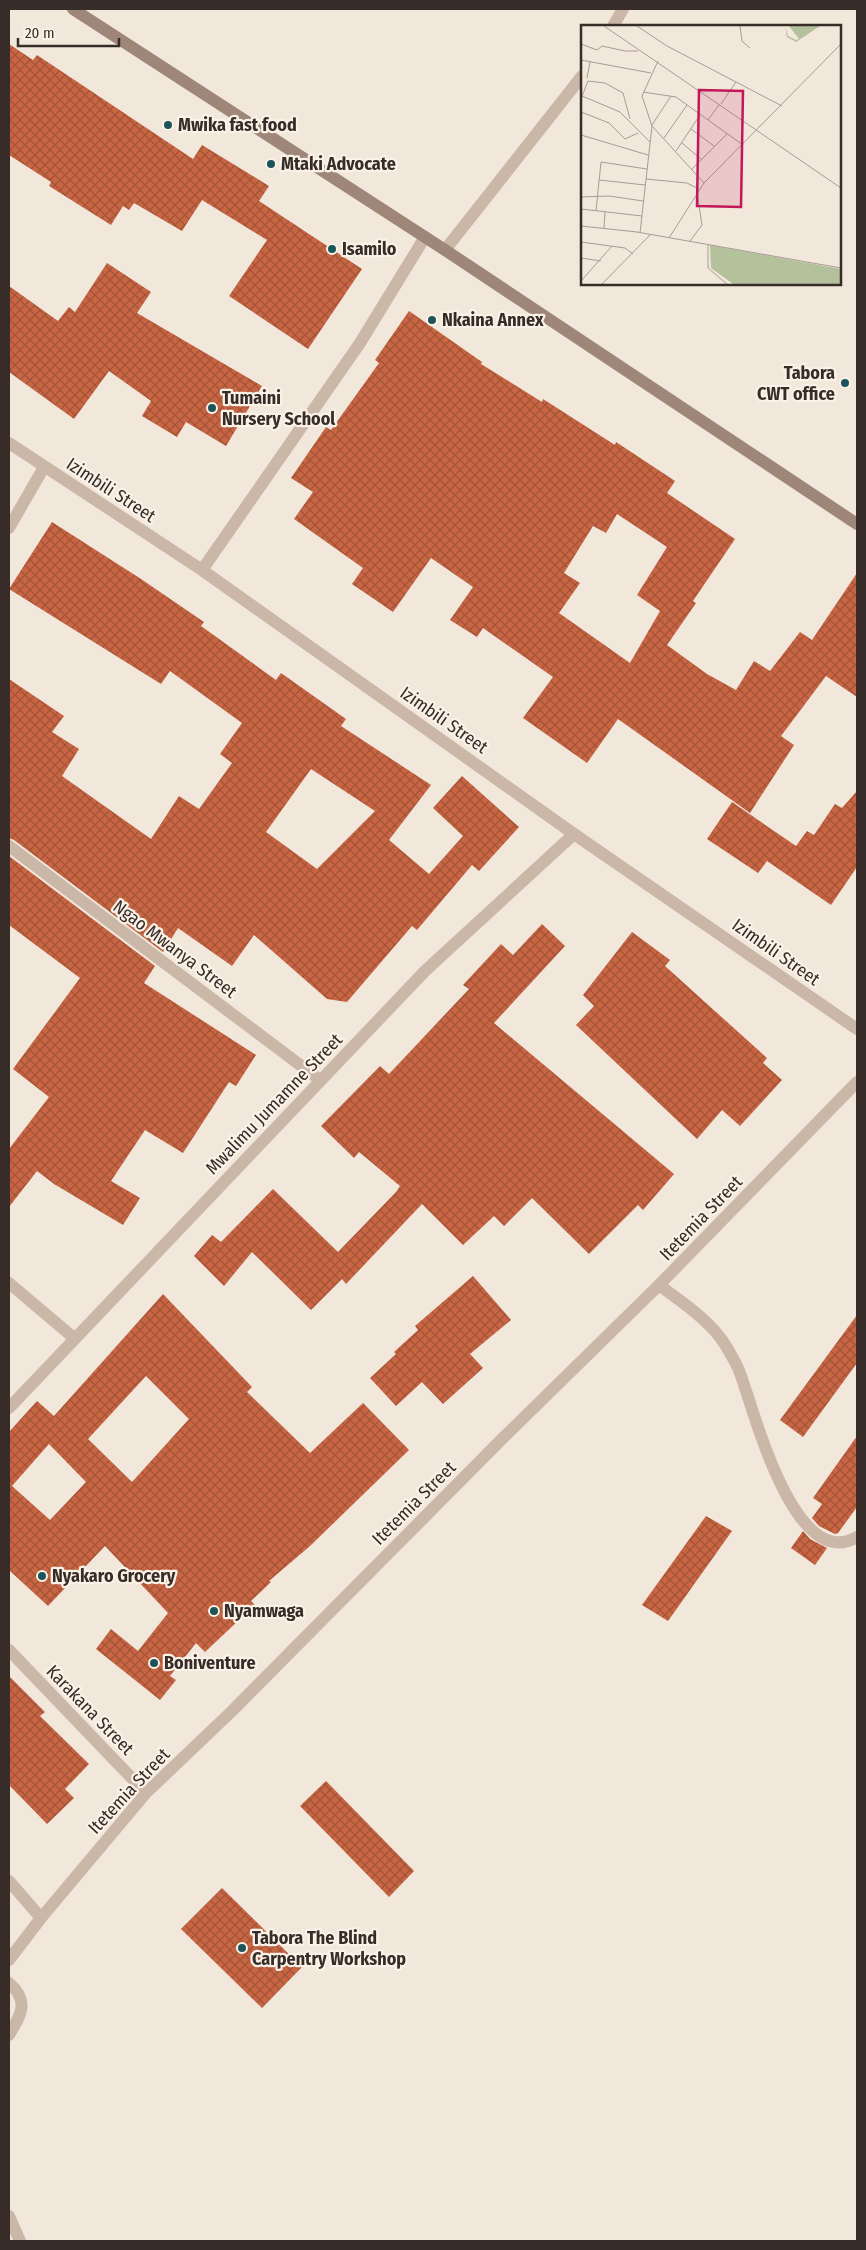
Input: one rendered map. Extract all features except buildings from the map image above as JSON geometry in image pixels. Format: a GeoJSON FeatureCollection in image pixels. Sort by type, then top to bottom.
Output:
{"type":"FeatureCollection","features":[{"type":"Feature","properties":{"kind":"main road"},"geometry":{"type":"LineString","coordinates":[[73,9],[445,250],[857,524]]}},
{"type":"Feature","properties":{"kind":"street"},"geometry":{"type":"LineString","coordinates":[[613,25],[623,9]]}},
{"type":"Feature","properties":{"kind":"street"},"geometry":{"type":"LineString","coordinates":[[445,250],[581,77]]}},
{"type":"Feature","properties":{"kind":"street"},"geometry":{"type":"LineString","coordinates":[[202,570],[360,343],[425,237]]}},
{"type":"Feature","properties":{"kind":"street","name":"Izimbili Street"},"geometry":{"type":"LineString","coordinates":[[9,443],[202,570],[574,834],[857,1030]]}},
{"type":"Feature","properties":{"kind":"street"},"geometry":{"type":"LineString","coordinates":[[9,528],[44,467]]}},
{"type":"Feature","properties":{"kind":"street","name":"Mwalimu Jumamne Street"},"geometry":{"type":"LineString","coordinates":[[9,1408],[425,972],[574,834]]}},
{"type":"Feature","properties":{"kind":"street","name":"Ngao Mwanya Street"},"geometry":{"type":"LineString","coordinates":[[9,846],[320,1080]]}},
{"type":"Feature","properties":{"kind":"street","name":"Itetemia Street"},"geometry":{"type":"LineString","coordinates":[[9,1960],[41,1918],[146,1794],[231,1712],[501,1440],[659,1285],[857,1082]]}},
{"type":"Feature","properties":{"kind":"street"},"geometry":{"type":"LineString","coordinates":[[9,1283],[74,1338]]}},
{"type":"Feature","properties":{"kind":"street"},"geometry":{"type":"LineString","coordinates":[[659,1285],[688,1307],[725,1345],[739,1371],[765,1451],[780,1483],[810,1531],[822,1538],[836,1542],[850,1541],[857,1537]]}},
{"type":"Feature","properties":{"kind":"street","name":"Karakana Street"},"geometry":{"type":"LineString","coordinates":[[9,1650],[146,1794]]}},
{"type":"Feature","properties":{"kind":"street"},"geometry":{"type":"LineString","coordinates":[[9,1881],[41,1918]]}},
{"type":"Feature","properties":{"kind":"street"},"geometry":{"type":"LineString","coordinates":[[9,1983],[20,1995],[22,2012],[9,2035]]}},
{"type":"Feature","properties":{"kind":"street"},"geometry":{"type":"LineString","coordinates":[[9,2216],[20,2241]]}},
{"type":"Feature","properties":{"kind":"place","name":"Mwika fast food"},"geometry":{"type":"Point","coordinates":[168,125]}},
{"type":"Feature","properties":{"kind":"place","name":"Mtaki Advocate"},"geometry":{"type":"Point","coordinates":[271,164]}},
{"type":"Feature","properties":{"kind":"place","name":"Isamilo"},"geometry":{"type":"Point","coordinates":[332,249]}},
{"type":"Feature","properties":{"kind":"place","name":"Nkaina Annex"},"geometry":{"type":"Point","coordinates":[432,320]}},
{"type":"Feature","properties":{"kind":"place","name":"Tabora CWT office"},"geometry":{"type":"Point","coordinates":[845,383]}},
{"type":"Feature","properties":{"kind":"place","name":"Tumaini Nursery School"},"geometry":{"type":"Point","coordinates":[212,408]}},
{"type":"Feature","properties":{"kind":"place","name":"Nyakaro Grocery"},"geometry":{"type":"Point","coordinates":[42,1576]}},
{"type":"Feature","properties":{"kind":"place","name":"Nyamwaga"},"geometry":{"type":"Point","coordinates":[214,1611]}},
{"type":"Feature","properties":{"kind":"place","name":"Boniventure"},"geometry":{"type":"Point","coordinates":[154,1663]}},
{"type":"Feature","properties":{"kind":"place","name":"Tabora The Blind Carpentry Workshop"},"geometry":{"type":"Point","coordinates":[242,1948]}}]}
